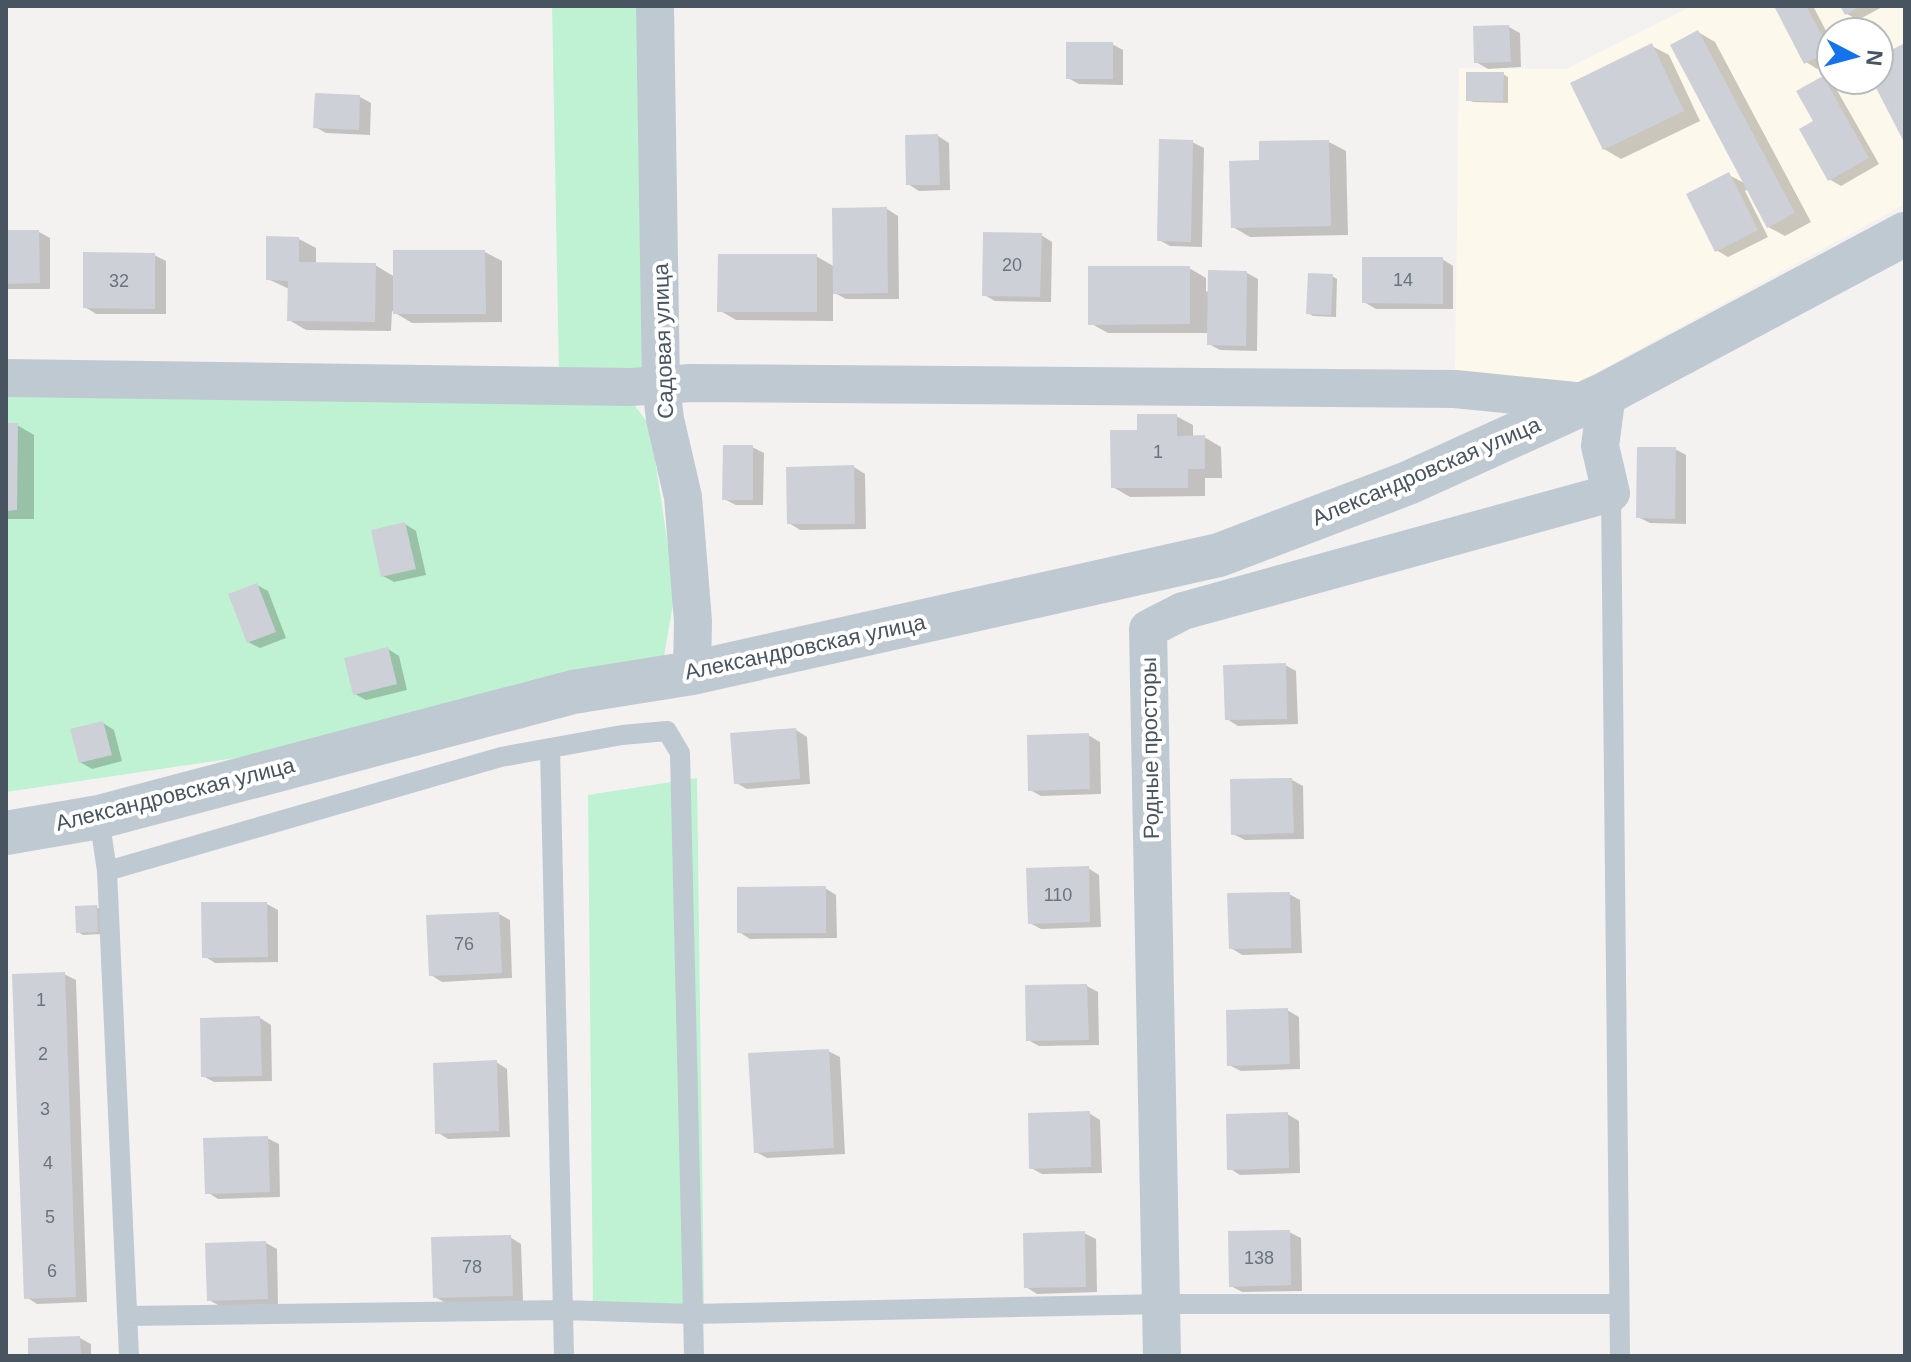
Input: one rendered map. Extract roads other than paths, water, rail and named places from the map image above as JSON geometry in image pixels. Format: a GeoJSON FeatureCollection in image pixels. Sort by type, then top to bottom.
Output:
{"type":"FeatureCollection","features":[{"type":"Feature","properties":{"kind":"street","name":"Садовая улица"},"geometry":{"type":"LineString","coordinates":[[655,6],[661,386],[665,419],[683,497],[693,621],[692,673]]}},
{"type":"Feature","properties":{"kind":"street","name":"Александровская улица"},"geometry":{"type":"LineString","coordinates":[[6,833],[99,817],[573,692],[692,673],[1219,555],[1408,483],[1596,398],[1905,234]]}},
{"type":"Feature","properties":{"kind":"street","name":"Александровская улица"},"geometry":{"type":"LineString","coordinates":[[6,378],[661,386],[707,383],[1455,389],[1596,398]]}},
{"type":"Feature","properties":{"kind":"street"},"geometry":{"type":"LineString","coordinates":[[1596,398],[1600,446],[1611,493]]}},
{"type":"Feature","properties":{"kind":"street","name":"Родные просторы"},"geometry":{"type":"LineString","coordinates":[[1162,1356],[1148,629],[1183,611],[1611,493]]}},
{"type":"Feature","properties":{"kind":"lane"},"geometry":{"type":"LineString","coordinates":[[1611,493],[1620,1356]]}},
{"type":"Feature","properties":{"kind":"lane"},"geometry":{"type":"LineString","coordinates":[[107,871],[501,757],[622,735],[667,731],[680,753],[694,1356]]}},
{"type":"Feature","properties":{"kind":"lane"},"geometry":{"type":"LineString","coordinates":[[550,748],[564,1356]]}},
{"type":"Feature","properties":{"kind":"lane"},"geometry":{"type":"LineString","coordinates":[[99,817],[107,871],[129,1356]]}},
{"type":"Feature","properties":{"kind":"lane"},"geometry":{"type":"LineString","coordinates":[[128,1316],[563,1310],[692,1314],[1162,1304],[1619,1304]]}}]}
